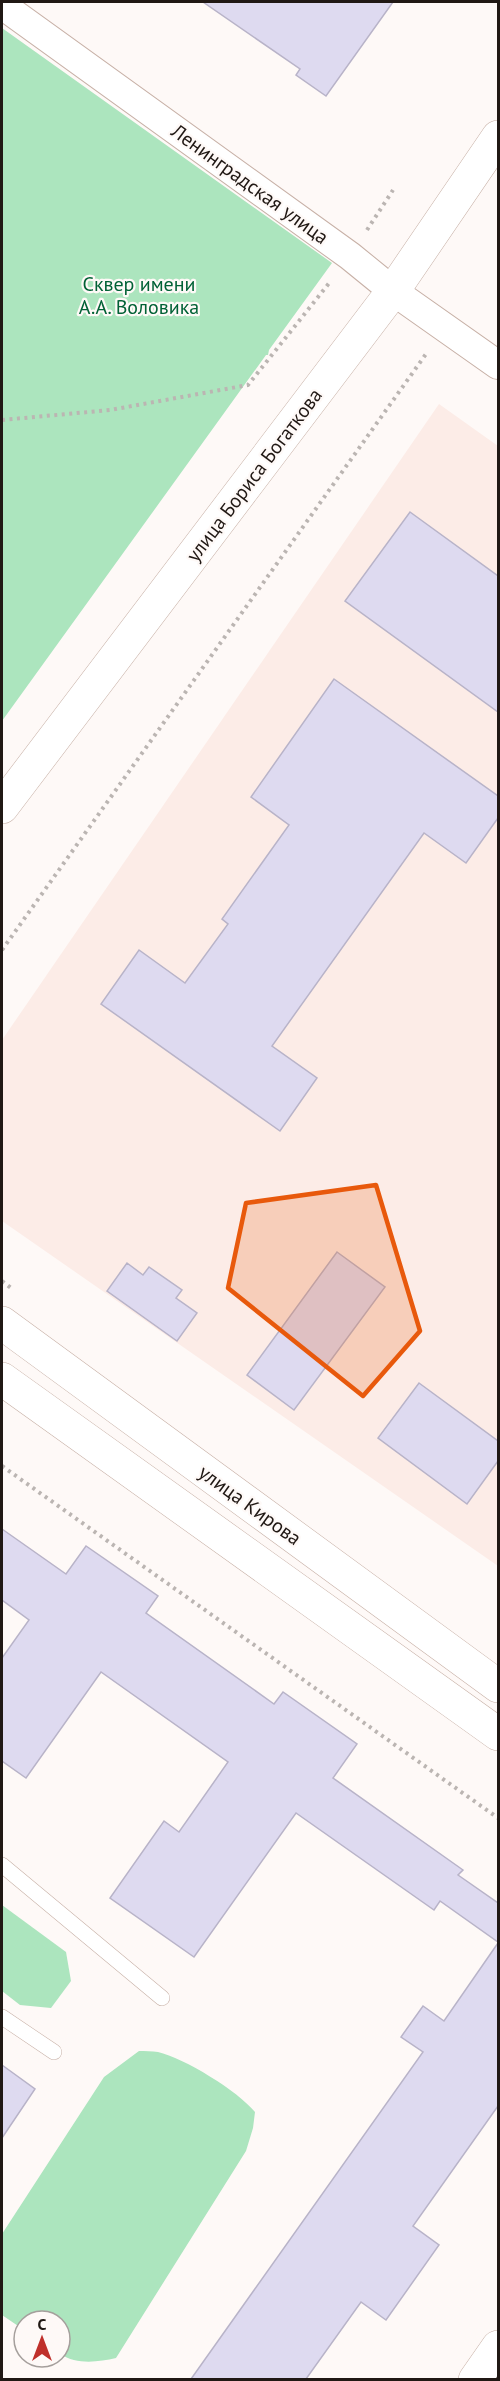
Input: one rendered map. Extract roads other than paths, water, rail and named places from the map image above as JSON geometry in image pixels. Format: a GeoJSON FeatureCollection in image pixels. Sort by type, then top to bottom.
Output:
{"type":"FeatureCollection","features":[{"type":"Feature","properties":{"kind":"main road","name":"улица Бориса Богаткова"},"geometry":{"type":"LineString","coordinates":[[2,807],[393,291],[498,137]]}},
{"type":"Feature","properties":{"kind":"main road","name":"улица Кирова"},"geometry":{"type":"LineString","coordinates":[[2,1323],[498,1686]]}},
{"type":"Feature","properties":{"kind":"main road"},"geometry":{"type":"LineString","coordinates":[[2,1379],[498,1734]]}},
{"type":"Feature","properties":{"kind":"main road"},"geometry":{"type":"LineString","coordinates":[[475,2379],[498,2347]]}},
{"type":"Feature","properties":{"kind":"street","name":"Ленинградская улица"},"geometry":{"type":"LineString","coordinates":[[2,5],[498,365]]}},
{"type":"Feature","properties":{"kind":"lane"},"geometry":{"type":"LineString","coordinates":[[2,1865],[162,1998]]}},
{"type":"Feature","properties":{"kind":"lane"},"geometry":{"type":"LineString","coordinates":[[2,2016],[54,2052]]}},
{"type":"Feature","properties":{"kind":"tram line"},"geometry":{"type":"LineString","coordinates":[[496,2380],[498,2376]]}},
{"type":"Feature","properties":{"kind":"park label","name":"Cквер имени А.А. Воловика"},"geometry":{"type":"Point","coordinates":[139,296]}}]}
